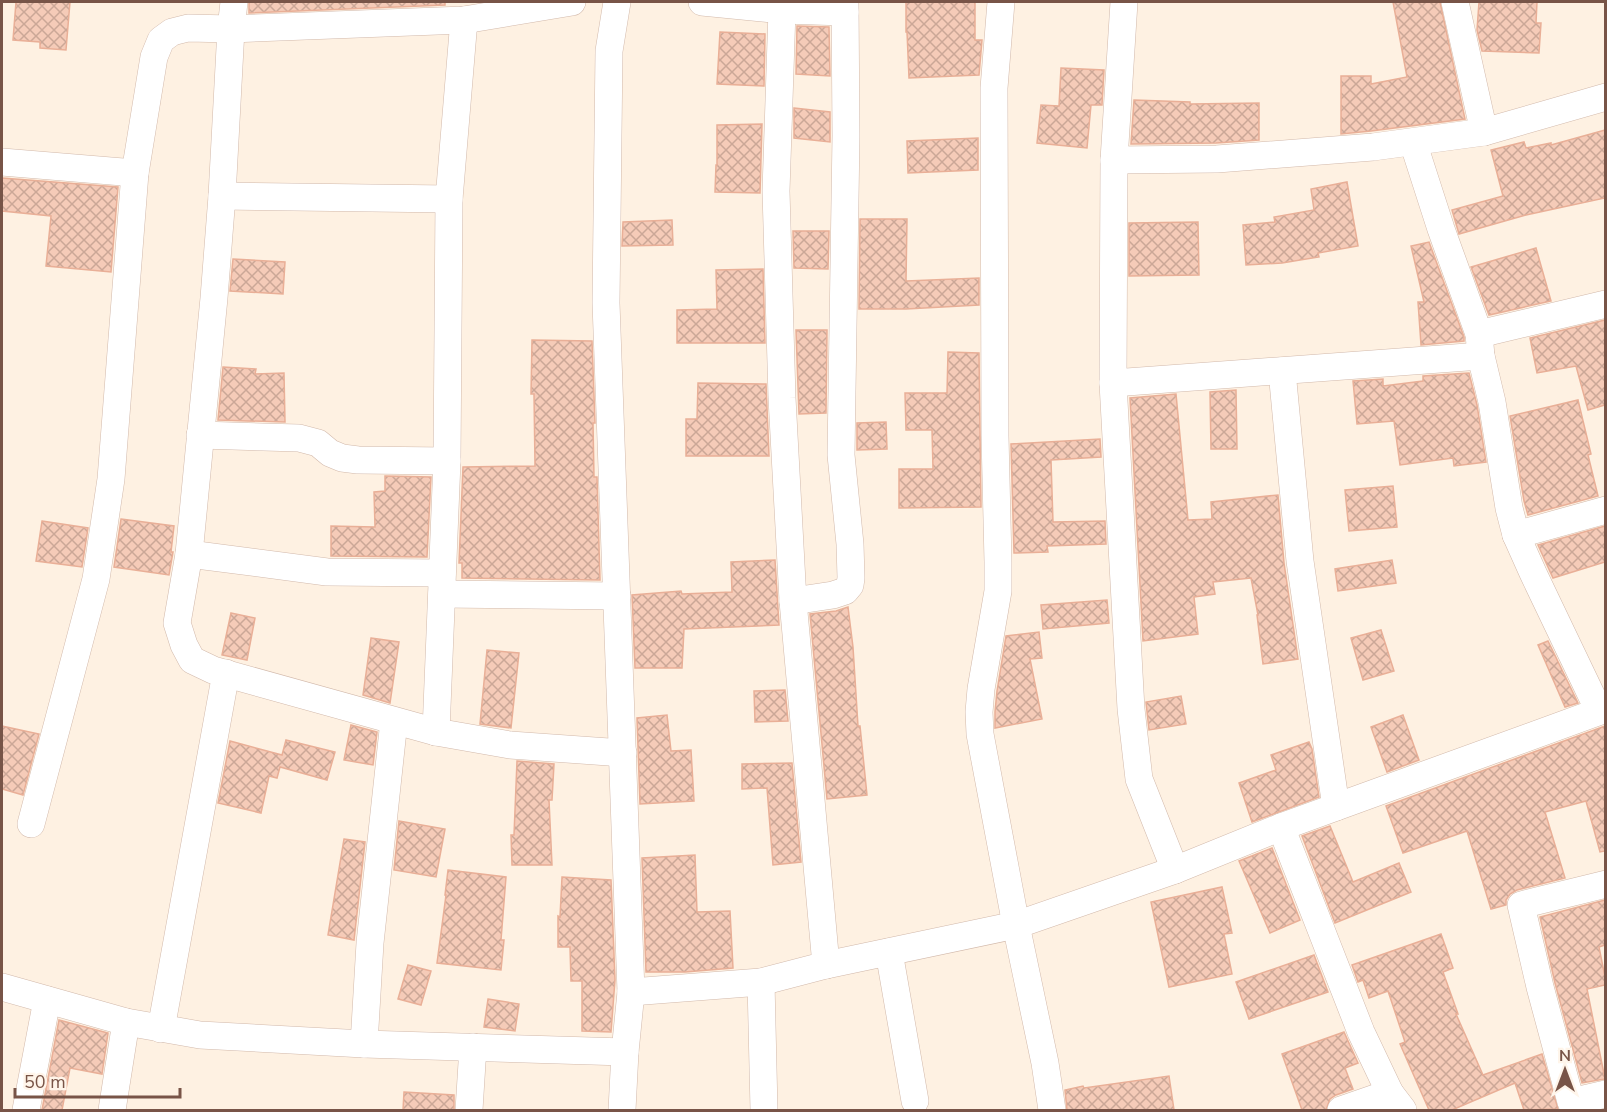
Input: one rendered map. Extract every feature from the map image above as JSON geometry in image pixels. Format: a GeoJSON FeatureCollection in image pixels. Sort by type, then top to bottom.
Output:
{"type":"FeatureCollection","features":[{"type":"Feature","properties":{"kind":"street"},"geometry":{"type":"LineString","coordinates":[[234,2],[214,298],[189,554],[177,623],[184,645],[192,660],[213,670],[436,732],[510,745],[623,753]]}},
{"type":"Feature","properties":{"kind":"street"},"geometry":{"type":"LineString","coordinates":[[617,2],[609,51],[606,303],[631,992],[622,1110]]}},
{"type":"Feature","properties":{"kind":"street"},"geometry":{"type":"LineString","coordinates":[[702,2],[782,10],[845,7],[846,136],[841,455],[850,544],[850,585],[845,591],[833,595],[793,601]]}},
{"type":"Feature","properties":{"kind":"street"},"geometry":{"type":"LineString","coordinates":[[1001,2],[994,88],[998,591],[984,661],[979,712],[980,734],[1045,1063],[1052,1110]]}},
{"type":"Feature","properties":{"kind":"street"},"geometry":{"type":"LineString","coordinates":[[1124,2],[1114,160],[1113,383],[1131,709],[1139,779],[1175,870]]}},
{"type":"Feature","properties":{"kind":"street"},"geometry":{"type":"LineString","coordinates":[[1455,2],[1484,132]]}},
{"type":"Feature","properties":{"kind":"street"},"geometry":{"type":"LineString","coordinates":[[31,824],[96,579],[111,479],[135,173],[154,57],[161,40],[172,32],[188,28],[231,28],[337,13],[464,20],[559,3]]}},
{"type":"Feature","properties":{"kind":"street"},"geometry":{"type":"LineString","coordinates":[[782,10],[776,191],[782,398],[793,601],[826,965]]}},
{"type":"Feature","properties":{"kind":"street"},"geometry":{"type":"LineString","coordinates":[[436,732],[447,461],[449,199],[464,20]]}},
{"type":"Feature","properties":{"kind":"street"},"geometry":{"type":"LineString","coordinates":[[1114,160],[1217,159],[1413,142],[1484,132],[1605,97]]}},
{"type":"Feature","properties":{"kind":"street"},"geometry":{"type":"LineString","coordinates":[[631,992],[761,982],[826,965],[1016,925],[1175,870],[1281,826],[1602,710],[1516,535],[1509,508],[1492,402],[1480,345],[1413,142]]}},
{"type":"Feature","properties":{"kind":"street"},"geometry":{"type":"LineString","coordinates":[[2,162],[135,173]]}},
{"type":"Feature","properties":{"kind":"street"},"geometry":{"type":"LineString","coordinates":[[222,196],[449,199]]}},
{"type":"Feature","properties":{"kind":"street"},"geometry":{"type":"LineString","coordinates":[[1113,383],[1282,371],[1480,345],[1605,304]]}},
{"type":"Feature","properties":{"kind":"street"},"geometry":{"type":"LineString","coordinates":[[1282,371],[1300,561],[1336,807]]}},
{"type":"Feature","properties":{"kind":"street"},"geometry":{"type":"LineString","coordinates":[[200,435],[299,438],[318,443],[330,453],[342,458],[358,460],[447,461]]}},
{"type":"Feature","properties":{"kind":"street"},"geometry":{"type":"LineString","coordinates":[[1516,535],[1605,510]]}},
{"type":"Feature","properties":{"kind":"street"},"geometry":{"type":"LineString","coordinates":[[189,554],[442,584],[617,596]]}},
{"type":"Feature","properties":{"kind":"street"},"geometry":{"type":"LineString","coordinates":[[161,1029],[226,673]]}},
{"type":"Feature","properties":{"kind":"street"},"geometry":{"type":"LineString","coordinates":[[364,1044],[370,943],[394,720]]}},
{"type":"Feature","properties":{"kind":"street"},"geometry":{"type":"LineString","coordinates":[[1281,826],[1361,1032],[1396,1102],[1341,1110]]}},
{"type":"Feature","properties":{"kind":"street"},"geometry":{"type":"LineString","coordinates":[[1605,884],[1521,905],[1570,1102],[1605,1094]]}},
{"type":"Feature","properties":{"kind":"street"},"geometry":{"type":"LineString","coordinates":[[889,952],[915,1101]]}},
{"type":"Feature","properties":{"kind":"street"},"geometry":{"type":"LineString","coordinates":[[761,982],[764,1110]]}},
{"type":"Feature","properties":{"kind":"street"},"geometry":{"type":"LineString","coordinates":[[2,987],[126,1022],[200,1035],[364,1044],[625,1052]]}},
{"type":"Feature","properties":{"kind":"street"},"geometry":{"type":"LineString","coordinates":[[26,1110],[47,1000]]}},
{"type":"Feature","properties":{"kind":"street"},"geometry":{"type":"LineString","coordinates":[[112,1110],[126,1022]]}},
{"type":"Feature","properties":{"kind":"street"},"geometry":{"type":"LineString","coordinates":[[469,1110],[473,1047]]}},
{"type":"Feature","properties":{"kind":"building"},"geometry":{"type":"Polygon","coordinates":[[[16,2],[70,2],[66,50],[40,48],[40,42],[13,40],[16,2]]]}},
{"type":"Feature","properties":{"kind":"building"},"geometry":{"type":"Polygon","coordinates":[[[249,2],[445,2],[445,5],[249,13],[249,2]]]}},
{"type":"Feature","properties":{"kind":"building"},"geometry":{"type":"Polygon","coordinates":[[[906,2],[975,2],[975,40],[982,40],[979,75],[909,78],[906,2]]]}},
{"type":"Feature","properties":{"kind":"building"},"geometry":{"type":"Polygon","coordinates":[[[1393,2],[1440,2],[1465,119],[1341,134],[1341,76],[1371,76],[1371,84],[1407,77],[1393,2]]]}},
{"type":"Feature","properties":{"kind":"building"},"geometry":{"type":"Polygon","coordinates":[[[1479,2],[1537,2],[1536,23],[1541,23],[1539,53],[1482,51],[1477,30],[1479,2]]]}},
{"type":"Feature","properties":{"kind":"building"},"geometry":{"type":"Polygon","coordinates":[[[797,26],[829,27],[830,76],[796,74],[797,26]]]}},
{"type":"Feature","properties":{"kind":"building"},"geometry":{"type":"Polygon","coordinates":[[[720,32],[765,34],[764,86],[717,84],[720,32]]]}},
{"type":"Feature","properties":{"kind":"building"},"geometry":{"type":"Polygon","coordinates":[[[1061,68],[1104,70],[1102,105],[1091,105],[1087,148],[1037,143],[1041,105],[1059,106],[1061,68]]]}},
{"type":"Feature","properties":{"kind":"building"},"geometry":{"type":"Polygon","coordinates":[[[1134,100],[1190,102],[1190,104],[1259,103],[1259,140],[1131,144],[1134,100]]]}},
{"type":"Feature","properties":{"kind":"building"},"geometry":{"type":"Polygon","coordinates":[[[794,108],[830,112],[830,142],[794,138],[794,108]]]}},
{"type":"Feature","properties":{"kind":"building"},"geometry":{"type":"Polygon","coordinates":[[[762,124],[760,193],[715,192],[717,125],[762,124]]]}},
{"type":"Feature","properties":{"kind":"building"},"geometry":{"type":"Polygon","coordinates":[[[1605,130],[1605,198],[1526,215],[1459,234],[1452,210],[1503,196],[1491,150],[1524,142],[1526,148],[1551,143],[1551,145],[1605,130]]]}},
{"type":"Feature","properties":{"kind":"building"},"geometry":{"type":"Polygon","coordinates":[[[978,138],[978,170],[908,173],[907,141],[978,138]]]}},
{"type":"Feature","properties":{"kind":"building"},"geometry":{"type":"Polygon","coordinates":[[[2,178],[118,187],[111,272],[46,266],[51,216],[2,211],[2,178]]]}},
{"type":"Feature","properties":{"kind":"building"},"geometry":{"type":"Polygon","coordinates":[[[1347,182],[1358,246],[1318,253],[1319,257],[1282,263],[1246,265],[1243,225],[1275,222],[1274,217],[1314,210],[1311,189],[1347,182]]]}},
{"type":"Feature","properties":{"kind":"building"},"geometry":{"type":"Polygon","coordinates":[[[860,219],[907,219],[906,281],[979,278],[979,305],[859,309],[860,219]]]}},
{"type":"Feature","properties":{"kind":"building"},"geometry":{"type":"Polygon","coordinates":[[[672,220],[673,245],[622,246],[623,222],[672,220]]]}},
{"type":"Feature","properties":{"kind":"building"},"geometry":{"type":"Polygon","coordinates":[[[1198,222],[1199,275],[1129,276],[1129,223],[1198,222]]]}},
{"type":"Feature","properties":{"kind":"building"},"geometry":{"type":"Polygon","coordinates":[[[793,231],[829,231],[828,269],[794,268],[793,231]]]}},
{"type":"Feature","properties":{"kind":"building"},"geometry":{"type":"Polygon","coordinates":[[[1429,242],[1464,341],[1421,345],[1418,302],[1424,302],[1411,246],[1429,242]]]}},
{"type":"Feature","properties":{"kind":"building"},"geometry":{"type":"Polygon","coordinates":[[[1536,248],[1551,301],[1489,315],[1471,267],[1536,248]]]}},
{"type":"Feature","properties":{"kind":"building"},"geometry":{"type":"Polygon","coordinates":[[[233,259],[285,262],[283,294],[230,291],[233,259]]]}},
{"type":"Feature","properties":{"kind":"building"},"geometry":{"type":"Polygon","coordinates":[[[763,269],[765,343],[677,343],[677,310],[717,309],[716,270],[763,269]]]}},
{"type":"Feature","properties":{"kind":"building"},"geometry":{"type":"Polygon","coordinates":[[[1605,320],[1605,405],[1588,410],[1576,366],[1537,373],[1530,338],[1605,320]]]}},
{"type":"Feature","properties":{"kind":"building"},"geometry":{"type":"Polygon","coordinates":[[[796,330],[827,330],[826,413],[799,414],[796,330]]]}},
{"type":"Feature","properties":{"kind":"building"},"geometry":{"type":"Polygon","coordinates":[[[532,340],[592,341],[594,477],[597,477],[600,580],[462,578],[462,563],[459,563],[463,467],[535,466],[534,394],[531,394],[532,340]]]}},
{"type":"Feature","properties":{"kind":"building"},"geometry":{"type":"Polygon","coordinates":[[[948,352],[979,353],[981,507],[899,508],[899,469],[933,469],[932,430],[906,430],[905,393],[947,393],[948,352]]]}},
{"type":"Feature","properties":{"kind":"building"},"geometry":{"type":"Polygon","coordinates":[[[223,367],[256,369],[255,374],[284,373],[285,422],[218,420],[223,367]]]}},
{"type":"Feature","properties":{"kind":"building"},"geometry":{"type":"Polygon","coordinates":[[[1469,373],[1477,405],[1486,462],[1454,466],[1453,458],[1400,465],[1394,421],[1357,424],[1353,381],[1383,379],[1383,386],[1423,381],[1423,376],[1469,373]]]}},
{"type":"Feature","properties":{"kind":"building"},"geometry":{"type":"Polygon","coordinates":[[[698,383],[766,384],[769,456],[686,456],[686,419],[697,419],[698,383]]]}},
{"type":"Feature","properties":{"kind":"building"},"geometry":{"type":"Polygon","coordinates":[[[1236,390],[1237,449],[1211,449],[1210,392],[1236,390]]]}},
{"type":"Feature","properties":{"kind":"building"},"geometry":{"type":"Polygon","coordinates":[[[1176,394],[1188,520],[1212,519],[1211,502],[1278,495],[1284,563],[1298,659],[1263,664],[1258,615],[1251,578],[1213,582],[1215,594],[1194,597],[1198,634],[1143,641],[1130,398],[1176,394]]]}},
{"type":"Feature","properties":{"kind":"building"},"geometry":{"type":"Polygon","coordinates":[[[1578,400],[1598,496],[1528,515],[1510,416],[1578,400]]]}},
{"type":"Feature","properties":{"kind":"building"},"geometry":{"type":"Polygon","coordinates":[[[886,422],[887,449],[857,450],[857,423],[886,422]]]}},
{"type":"Feature","properties":{"kind":"building"},"geometry":{"type":"Polygon","coordinates":[[[1100,439],[1101,457],[1051,460],[1053,522],[1105,521],[1106,544],[1047,546],[1048,552],[1014,553],[1011,444],[1100,439]]]}},
{"type":"Feature","properties":{"kind":"building"},"geometry":{"type":"Polygon","coordinates":[[[385,476],[431,477],[427,557],[331,556],[331,526],[375,527],[374,492],[385,491],[385,476]]]}},
{"type":"Feature","properties":{"kind":"building"},"geometry":{"type":"Polygon","coordinates":[[[1393,486],[1397,527],[1349,531],[1345,490],[1393,486]]]}},
{"type":"Feature","properties":{"kind":"building"},"geometry":{"type":"Polygon","coordinates":[[[121,519],[174,526],[169,575],[114,567],[121,519]]]}},
{"type":"Feature","properties":{"kind":"building"},"geometry":{"type":"Polygon","coordinates":[[[42,521],[88,528],[82,567],[36,561],[42,521]]]}},
{"type":"Feature","properties":{"kind":"building"},"geometry":{"type":"Polygon","coordinates":[[[1605,526],[1605,562],[1553,578],[1538,545],[1605,526]]]}},
{"type":"Feature","properties":{"kind":"building"},"geometry":{"type":"Polygon","coordinates":[[[775,560],[779,625],[684,629],[682,668],[635,668],[632,595],[681,591],[682,594],[732,592],[731,562],[775,560]]]}},
{"type":"Feature","properties":{"kind":"building"},"geometry":{"type":"Polygon","coordinates":[[[1392,560],[1396,583],[1338,591],[1335,569],[1392,560]]]}},
{"type":"Feature","properties":{"kind":"building"},"geometry":{"type":"Polygon","coordinates":[[[1107,600],[1109,623],[1043,629],[1041,605],[1107,600]]]}},
{"type":"Feature","properties":{"kind":"building"},"geometry":{"type":"Polygon","coordinates":[[[848,607],[858,726],[860,726],[867,795],[827,799],[810,614],[848,607]]]}},
{"type":"Feature","properties":{"kind":"building"},"geometry":{"type":"Polygon","coordinates":[[[231,613],[255,618],[247,660],[222,655],[231,613]]]}},
{"type":"Feature","properties":{"kind":"building"},"geometry":{"type":"Polygon","coordinates":[[[1381,630],[1394,671],[1363,680],[1351,638],[1381,630]]]}},
{"type":"Feature","properties":{"kind":"building"},"geometry":{"type":"Polygon","coordinates":[[[1039,632],[1042,658],[1030,659],[1042,719],[995,728],[997,691],[1006,636],[1039,632]]]}},
{"type":"Feature","properties":{"kind":"building"},"geometry":{"type":"Polygon","coordinates":[[[371,638],[399,642],[390,703],[363,695],[371,638]]]}},
{"type":"Feature","properties":{"kind":"building"},"geometry":{"type":"Polygon","coordinates":[[[1548,641],[1578,703],[1565,707],[1538,645],[1548,641]]]}},
{"type":"Feature","properties":{"kind":"building"},"geometry":{"type":"Polygon","coordinates":[[[487,650],[519,653],[511,728],[480,724],[487,650]]]}},
{"type":"Feature","properties":{"kind":"building"},"geometry":{"type":"Polygon","coordinates":[[[785,690],[788,721],[755,722],[754,691],[785,690]]]}},
{"type":"Feature","properties":{"kind":"building"},"geometry":{"type":"Polygon","coordinates":[[[1181,696],[1186,724],[1149,730],[1146,702],[1181,696]]]}},
{"type":"Feature","properties":{"kind":"building"},"geometry":{"type":"Polygon","coordinates":[[[667,715],[671,751],[691,750],[694,801],[640,804],[637,718],[667,715]]]}},
{"type":"Feature","properties":{"kind":"building"},"geometry":{"type":"Polygon","coordinates":[[[1403,715],[1419,760],[1387,772],[1371,727],[1403,715]]]}},
{"type":"Feature","properties":{"kind":"building"},"geometry":{"type":"Polygon","coordinates":[[[351,725],[377,732],[373,765],[344,760],[351,725]]]}},
{"type":"Feature","properties":{"kind":"building"},"geometry":{"type":"Polygon","coordinates":[[[2,726],[39,734],[23,795],[2,789],[2,726]]]}},
{"type":"Feature","properties":{"kind":"building"},"geometry":{"type":"Polygon","coordinates":[[[1605,726],[1605,851],[1600,852],[1586,801],[1545,812],[1565,878],[1517,890],[1510,894],[1506,905],[1491,909],[1467,831],[1403,853],[1386,806],[1605,726]]]}},
{"type":"Feature","properties":{"kind":"building"},"geometry":{"type":"Polygon","coordinates":[[[286,740],[335,752],[327,780],[280,767],[277,778],[269,776],[261,813],[218,803],[230,741],[282,755],[286,740]]]}},
{"type":"Feature","properties":{"kind":"building"},"geometry":{"type":"Polygon","coordinates":[[[1309,742],[1319,797],[1252,822],[1239,783],[1276,770],[1271,755],[1309,742]]]}},
{"type":"Feature","properties":{"kind":"building"},"geometry":{"type":"Polygon","coordinates":[[[517,761],[554,764],[552,800],[549,800],[552,865],[512,865],[511,835],[514,835],[517,761]]]}},
{"type":"Feature","properties":{"kind":"building"},"geometry":{"type":"Polygon","coordinates":[[[792,763],[801,862],[773,865],[767,788],[742,789],[742,764],[792,763]]]}},
{"type":"Feature","properties":{"kind":"building"},"geometry":{"type":"Polygon","coordinates":[[[399,821],[445,829],[436,877],[394,870],[399,821]]]}},
{"type":"Feature","properties":{"kind":"building"},"geometry":{"type":"Polygon","coordinates":[[[1330,826],[1353,882],[1399,863],[1411,892],[1335,923],[1302,836],[1330,826]]]}},
{"type":"Feature","properties":{"kind":"building"},"geometry":{"type":"Polygon","coordinates":[[[344,839],[365,842],[354,940],[328,935],[344,839]]]}},
{"type":"Feature","properties":{"kind":"building"},"geometry":{"type":"Polygon","coordinates":[[[1272,848],[1300,920],[1270,933],[1239,861],[1272,848]]]}},
{"type":"Feature","properties":{"kind":"building"},"geometry":{"type":"Polygon","coordinates":[[[695,855],[697,912],[730,911],[733,968],[646,972],[642,858],[695,855]]]}},
{"type":"Feature","properties":{"kind":"building"},"geometry":{"type":"Polygon","coordinates":[[[448,870],[506,877],[501,970],[437,963],[448,870]]]}},
{"type":"Feature","properties":{"kind":"building"},"geometry":{"type":"Polygon","coordinates":[[[562,877],[611,880],[615,980],[611,1032],[582,1031],[582,981],[571,981],[570,947],[558,947],[562,877]]]}},
{"type":"Feature","properties":{"kind":"building"},"geometry":{"type":"Polygon","coordinates":[[[1222,887],[1232,933],[1224,934],[1232,974],[1169,987],[1151,902],[1222,887]]]}},
{"type":"Feature","properties":{"kind":"building"},"geometry":{"type":"Polygon","coordinates":[[[1605,900],[1605,945],[1599,947],[1605,985],[1587,989],[1605,1079],[1582,1083],[1540,917],[1605,900]]]}},
{"type":"Feature","properties":{"kind":"building"},"geometry":{"type":"Polygon","coordinates":[[[1441,934],[1453,968],[1443,972],[1458,1014],[1456,1014],[1483,1075],[1542,1054],[1558,1109],[1524,1110],[1515,1083],[1452,1110],[1429,1110],[1400,1044],[1405,1042],[1388,991],[1369,998],[1363,980],[1358,982],[1352,965],[1441,934]]]}},
{"type":"Feature","properties":{"kind":"building"},"geometry":{"type":"Polygon","coordinates":[[[1314,955],[1328,992],[1249,1019],[1236,982],[1314,955]]]}},
{"type":"Feature","properties":{"kind":"building"},"geometry":{"type":"Polygon","coordinates":[[[408,965],[431,971],[421,1005],[398,999],[408,965]]]}},
{"type":"Feature","properties":{"kind":"building"},"geometry":{"type":"Polygon","coordinates":[[[488,999],[519,1004],[515,1031],[484,1027],[488,999]]]}},
{"type":"Feature","properties":{"kind":"building"},"geometry":{"type":"Polygon","coordinates":[[[59,1020],[108,1033],[102,1074],[70,1068],[62,1110],[42,1110],[59,1020]]]}},
{"type":"Feature","properties":{"kind":"building"},"geometry":{"type":"Polygon","coordinates":[[[1344,1032],[1358,1063],[1345,1068],[1353,1089],[1330,1099],[1326,1110],[1302,1110],[1282,1054],[1344,1032]]]}},
{"type":"Feature","properties":{"kind":"building"},"geometry":{"type":"Polygon","coordinates":[[[1169,1076],[1174,1110],[1067,1110],[1065,1090],[1169,1076]]]}},
{"type":"Feature","properties":{"kind":"building"},"geometry":{"type":"Polygon","coordinates":[[[404,1092],[454,1095],[454,1110],[403,1110],[404,1092]]]}}]}
